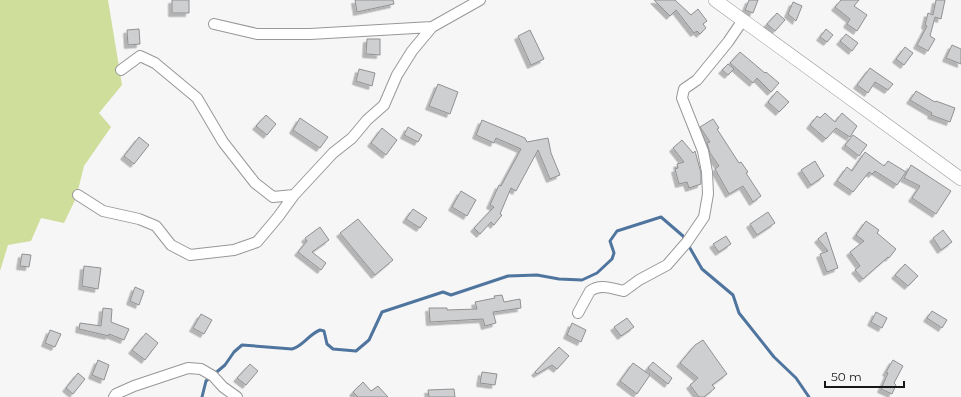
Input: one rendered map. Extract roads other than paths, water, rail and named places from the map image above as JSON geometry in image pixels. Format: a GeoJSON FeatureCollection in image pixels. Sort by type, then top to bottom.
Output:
{"type":"FeatureCollection","features":[{"type":"Feature","properties":{"kind":"street"},"geometry":{"type":"LineString","coordinates":[[78,195],[103,211],[139,219],[156,226],[171,245],[190,255],[234,250],[257,242],[294,195],[333,153],[352,138],[367,120],[384,105],[397,75],[412,51],[432,27],[480,0]]}},
{"type":"Feature","properties":{"kind":"street"},"geometry":{"type":"LineString","coordinates":[[715,0],[961,179]]}},
{"type":"Feature","properties":{"kind":"street"},"geometry":{"type":"LineString","coordinates":[[578,313],[590,291],[593,289],[603,287],[624,291],[639,280],[667,265],[687,242],[704,217],[708,194],[707,172],[703,151],[682,98],[684,89],[696,80],[728,42],[743,20]]}},
{"type":"Feature","properties":{"kind":"street"},"geometry":{"type":"LineString","coordinates":[[214,24],[257,34],[310,34],[432,27]]}},
{"type":"Feature","properties":{"kind":"street"},"geometry":{"type":"LineString","coordinates":[[121,70],[140,56],[155,62],[198,98],[223,142],[256,183],[273,197],[294,195]]}},
{"type":"Feature","properties":{"kind":"street"},"geometry":{"type":"LineString","coordinates":[[114,397],[116,394],[134,386],[188,368],[201,369],[213,376],[237,397]]}},
{"type":"Feature","properties":{"kind":"waterway"},"geometry":{"type":"LineString","coordinates":[[202,397],[206,381],[225,365],[234,352],[242,345],[292,349],[296,348],[320,330],[324,331],[327,344],[333,349],[356,351],[369,340],[382,312],[443,292],[451,295],[508,276],[537,275],[559,279],[582,280],[597,273],[612,259],[614,253],[610,241],[617,231],[661,217],[683,236],[702,269],[733,295],[739,313],[774,357],[796,378],[809,397]]}}]}
